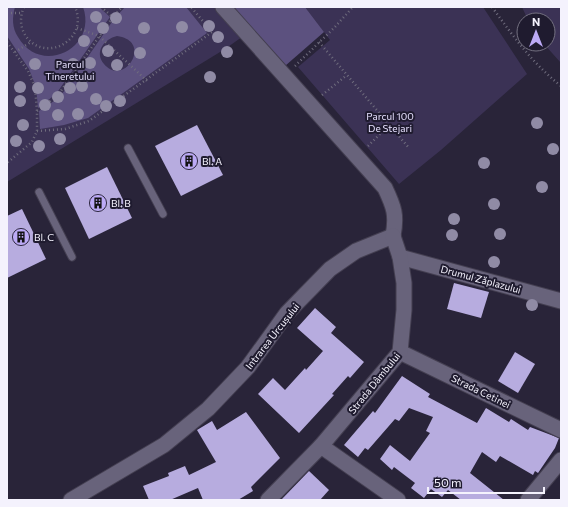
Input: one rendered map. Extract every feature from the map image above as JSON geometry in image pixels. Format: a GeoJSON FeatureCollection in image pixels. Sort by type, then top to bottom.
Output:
{"type":"FeatureCollection","features":[{"type":"Feature","properties":{"kind":"street"},"geometry":{"type":"LineString","coordinates":[[223,7],[385,188],[394,206],[396,223],[393,236]]}},
{"type":"Feature","properties":{"kind":"street","name":"Strada Dâmbului"},"geometry":{"type":"LineString","coordinates":[[268,500],[321,446],[400,352],[404,310],[404,283],[400,257],[393,236]]}},
{"type":"Feature","properties":{"kind":"street","name":"Intrarea Urcușului"},"geometry":{"type":"LineString","coordinates":[[71,500],[164,445],[208,409],[248,367],[287,313],[330,269],[356,251],[393,236]]}},
{"type":"Feature","properties":{"kind":"street","name":"Drumul Zăplazului"},"geometry":{"type":"LineString","coordinates":[[400,257],[561,301]]}},
{"type":"Feature","properties":{"kind":"street","name":"Strada Cetinei"},"geometry":{"type":"LineString","coordinates":[[400,352],[561,430]]}},
{"type":"Feature","properties":{"kind":"street"},"geometry":{"type":"LineString","coordinates":[[321,446],[398,500]]}},
{"type":"Feature","properties":{"kind":"street"},"geometry":{"type":"LineString","coordinates":[[528,500],[561,460]]}},
{"type":"Feature","properties":{"kind":"lane"},"geometry":{"type":"LineString","coordinates":[[128,148],[163,214]]}},
{"type":"Feature","properties":{"kind":"lane"},"geometry":{"type":"LineString","coordinates":[[40,192],[72,257]]}},
{"type":"Feature","properties":{"kind":"path"},"geometry":{"type":"LineString","coordinates":[[24,7],[21,13],[20,21],[22,29],[31,42],[44,48],[57,48],[72,38],[78,22],[78,13],[75,7]]}},
{"type":"Feature","properties":{"kind":"path"},"geometry":{"type":"LineString","coordinates":[[101,7],[113,17]]}},
{"type":"Feature","properties":{"kind":"path"},"geometry":{"type":"LineString","coordinates":[[38,111],[58,95],[99,36],[122,7]]}},
{"type":"Feature","properties":{"kind":"path"},"geometry":{"type":"LineString","coordinates":[[36,131],[65,129],[89,121],[147,81],[212,32],[191,7]]}},
{"type":"Feature","properties":{"kind":"path"},"geometry":{"type":"LineString","coordinates":[[492,7],[525,52],[545,74],[561,86]]}},
{"type":"Feature","properties":{"kind":"path"},"geometry":{"type":"LineString","coordinates":[[286,77],[352,8]]}},
{"type":"Feature","properties":{"kind":"path"},"geometry":{"type":"LineString","coordinates":[[7,13],[21,13]]}},
{"type":"Feature","properties":{"kind":"path"},"geometry":{"type":"LineString","coordinates":[[77,28],[99,36],[147,81]]}},
{"type":"Feature","properties":{"kind":"path"},"geometry":{"type":"LineString","coordinates":[[7,42],[28,71],[35,88],[38,111],[36,131],[32,142],[7,163]]}},
{"type":"Feature","properties":{"kind":"path"},"geometry":{"type":"LineString","coordinates":[[15,52],[31,42]]}},
{"type":"Feature","properties":{"kind":"path"},"geometry":{"type":"LineString","coordinates":[[319,42],[409,148]]}},
{"type":"Feature","properties":{"kind":"path"},"geometry":{"type":"LineString","coordinates":[[322,95],[346,75]]}},
{"type":"Feature","properties":{"kind":"path"},"geometry":{"type":"LineString","coordinates":[[367,147],[389,125]]}},
{"type":"Feature","properties":{"kind":"green space","name":"Parcul Tineretului"},"geometry":{"type":"Polygon","coordinates":[[[7,7],[226,7],[249,32],[225,49],[7,182],[7,7]]]}},
{"type":"Feature","properties":{"kind":"green space"},"geometry":{"type":"Polygon","coordinates":[[[7,7],[15,7],[13,22],[18,37],[28,49],[40,55],[52,56],[64,52],[75,45],[82,35],[85,22],[83,7],[99,7],[110,17],[56,94],[38,108],[36,87],[29,69],[7,36],[7,7]]]}},
{"type":"Feature","properties":{"kind":"green space"},"geometry":{"type":"Polygon","coordinates":[[[125,7],[186,7],[207,33],[88,118],[64,125],[40,129],[39,111],[60,97],[114,19],[125,7]],[[117,36],[108,40],[102,47],[100,51],[101,59],[104,64],[112,70],[120,70],[127,67],[132,61],[134,53],[133,46],[128,40],[117,36]]]}},
{"type":"Feature","properties":{"kind":"green space"},"geometry":{"type":"Polygon","coordinates":[[[233,7],[305,7],[324,32],[285,66],[233,7]]]}},
{"type":"Feature","properties":{"kind":"green space","name":"Parcul 100 De Stejari"},"geometry":{"type":"Polygon","coordinates":[[[305,7],[483,7],[527,74],[441,150],[399,184],[298,67],[330,40],[305,7]]]}},
{"type":"Feature","properties":{"kind":"green space"},"geometry":{"type":"Polygon","coordinates":[[[522,7],[561,7],[561,63],[551,52],[556,52],[556,12],[524,12],[522,7]]]}},
{"type":"Feature","properties":{"kind":"building","name":"Bl. A"},"geometry":{"type":"Polygon","coordinates":[[[197,125],[223,175],[181,196],[155,146],[197,125]]]}},
{"type":"Feature","properties":{"kind":"building","name":"Bl. B"},"geometry":{"type":"Polygon","coordinates":[[[107,167],[132,218],[89,239],[65,188],[107,167]]]}},
{"type":"Feature","properties":{"kind":"building","name":"Bl. C"},"geometry":{"type":"Polygon","coordinates":[[[22,209],[46,259],[7,278],[7,216],[22,209]]]}},
{"type":"Feature","properties":{"kind":"building"},"geometry":{"type":"Polygon","coordinates":[[[454,283],[489,292],[481,318],[447,309],[454,283]]]}},
{"type":"Feature","properties":{"kind":"building"},"geometry":{"type":"Polygon","coordinates":[[[315,308],[336,327],[331,333],[364,362],[350,378],[348,376],[332,394],[334,395],[299,433],[258,394],[273,378],[285,390],[323,351],[297,328],[315,308]]]}},
{"type":"Feature","properties":{"kind":"building"},"geometry":{"type":"Polygon","coordinates":[[[515,352],[535,364],[518,393],[498,381],[515,352]]]}},
{"type":"Feature","properties":{"kind":"building"},"geometry":{"type":"Polygon","coordinates":[[[402,376],[430,394],[428,397],[477,423],[486,408],[509,422],[511,419],[528,430],[530,427],[559,438],[555,448],[538,473],[535,471],[533,475],[500,456],[496,462],[482,452],[470,473],[504,500],[461,500],[448,490],[442,497],[431,489],[424,498],[411,488],[415,483],[394,467],[392,470],[380,459],[390,445],[410,461],[430,433],[426,431],[433,417],[409,408],[399,421],[395,419],[368,450],[365,448],[358,457],[344,445],[373,411],[375,413],[402,376]]]}},
{"type":"Feature","properties":{"kind":"building"},"geometry":{"type":"Polygon","coordinates":[[[246,412],[280,458],[251,487],[253,491],[238,500],[203,500],[198,488],[170,500],[149,500],[143,486],[169,476],[168,473],[185,466],[189,475],[216,462],[197,430],[212,421],[217,430],[246,412]]]}},
{"type":"Feature","properties":{"kind":"building"},"geometry":{"type":"Polygon","coordinates":[[[309,471],[329,490],[320,500],[281,500],[309,471]]]}},
{"type":"Feature","properties":{"kind":"place","name":"Bl. A"},"geometry":{"type":"Point","coordinates":[189,161]}},
{"type":"Feature","properties":{"kind":"place","name":"Bl. B"},"geometry":{"type":"Point","coordinates":[98,203]}},
{"type":"Feature","properties":{"kind":"place","name":"Bl. C"},"geometry":{"type":"Point","coordinates":[21,237]}}]}
